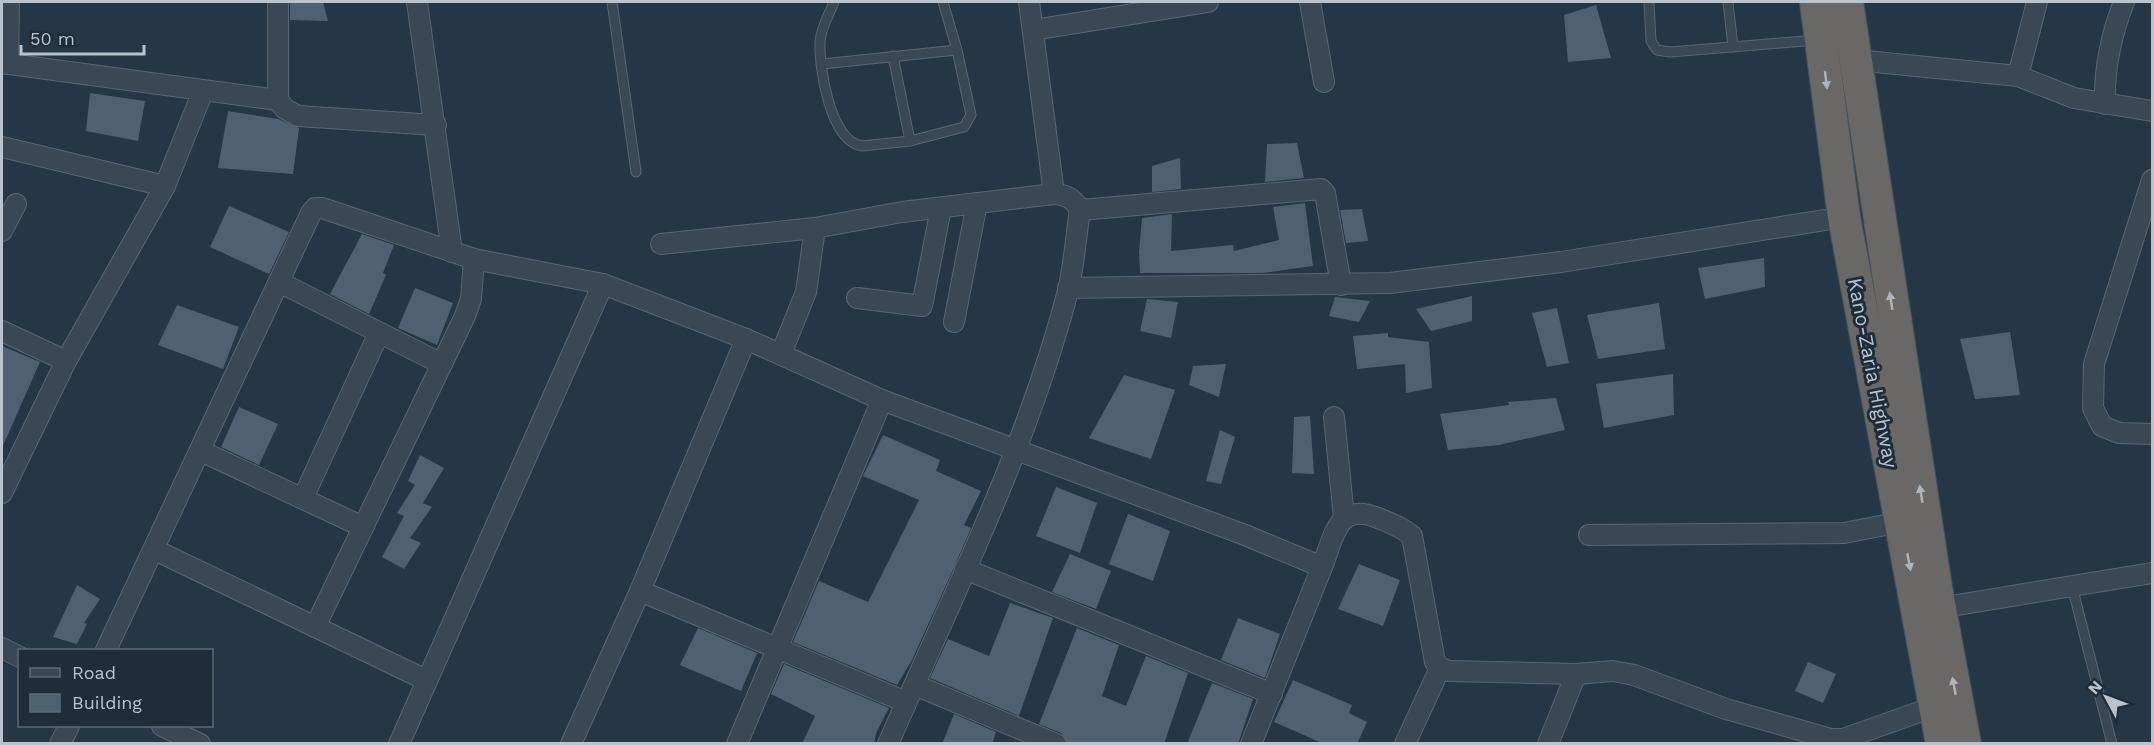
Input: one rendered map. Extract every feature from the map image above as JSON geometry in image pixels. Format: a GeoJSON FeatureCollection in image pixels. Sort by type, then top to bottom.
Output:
{"type":"FeatureCollection","features":[{"type":"Feature","properties":{"kind":"highway","name":"Kano-Zaria Highway"},"geometry":{"type":"LineString","coordinates":[[1816,2],[1844,217],[1942,744]]}},
{"type":"Feature","properties":{"kind":"highway","name":"Kano-Zaria Highway"},"geometry":{"type":"LineString","coordinates":[[1847,2],[1939,608],[1965,744]]}},
{"type":"Feature","properties":{"kind":"street"},"geometry":{"type":"LineString","coordinates":[[9,2],[4,64],[278,100]]}},
{"type":"Feature","properties":{"kind":"street"},"geometry":{"type":"LineString","coordinates":[[279,2],[278,100],[285,109],[298,116],[436,125]]}},
{"type":"Feature","properties":{"kind":"street"},"geometry":{"type":"LineString","coordinates":[[417,2],[452,252]]}},
{"type":"Feature","properties":{"kind":"street"},"geometry":{"type":"LineString","coordinates":[[1029,2],[1054,194]]}},
{"type":"Feature","properties":{"kind":"street"},"geometry":{"type":"LineString","coordinates":[[1033,30],[1208,2]]}},
{"type":"Feature","properties":{"kind":"street"},"geometry":{"type":"LineString","coordinates":[[1310,2],[1324,82]]}},
{"type":"Feature","properties":{"kind":"street"},"geometry":{"type":"LineString","coordinates":[[2018,76],[2037,2]]}},
{"type":"Feature","properties":{"kind":"street"},"geometry":{"type":"LineString","coordinates":[[2104,104],[2104,74],[2109,49],[2124,2]]}},
{"type":"Feature","properties":{"kind":"street"},"geometry":{"type":"LineString","coordinates":[[1855,60],[2018,76],[2074,98],[2152,111]]}},
{"type":"Feature","properties":{"kind":"street"},"geometry":{"type":"LineString","coordinates":[[2,493],[10,457],[165,186],[203,91]]}},
{"type":"Feature","properties":{"kind":"street"},"geometry":{"type":"LineString","coordinates":[[2,147],[165,186]]}},
{"type":"Feature","properties":{"kind":"street"},"geometry":{"type":"LineString","coordinates":[[2152,180],[2094,364],[2093,408],[2102,426],[2119,433],[2152,434]]}},
{"type":"Feature","properties":{"kind":"street"},"geometry":{"type":"LineString","coordinates":[[1080,210],[1321,189],[1325,193],[1341,285]]}},
{"type":"Feature","properties":{"kind":"street"},"geometry":{"type":"LineString","coordinates":[[661,244],[815,228],[977,203],[1054,194],[1064,194],[1074,201],[1080,210],[1068,288],[1048,360],[1015,449],[888,744]]}},
{"type":"Feature","properties":{"kind":"street"},"geometry":{"type":"LineString","coordinates":[[954,322],[977,203]]}},
{"type":"Feature","properties":{"kind":"street"},"geometry":{"type":"LineString","coordinates":[[2,231],[16,204]]}},
{"type":"Feature","properties":{"kind":"street"},"geometry":{"type":"LineString","coordinates":[[106,649],[155,550],[315,208],[365,220],[474,259],[603,284],[746,339],[882,400],[1322,567]]}},
{"type":"Feature","properties":{"kind":"street"},"geometry":{"type":"LineString","coordinates":[[857,298],[922,306],[942,208]]}},
{"type":"Feature","properties":{"kind":"street"},"geometry":{"type":"LineString","coordinates":[[1068,288],[1390,283],[1561,262],[1844,217]]}},
{"type":"Feature","properties":{"kind":"street"},"geometry":{"type":"LineString","coordinates":[[781,354],[806,292],[815,228]]}},
{"type":"Feature","properties":{"kind":"street"},"geometry":{"type":"LineString","coordinates":[[315,627],[471,299],[474,259]]}},
{"type":"Feature","properties":{"kind":"street"},"geometry":{"type":"LineString","coordinates":[[279,282],[442,364]]}},
{"type":"Feature","properties":{"kind":"street"},"geometry":{"type":"LineString","coordinates":[[399,744],[603,284]]}},
{"type":"Feature","properties":{"kind":"street"},"geometry":{"type":"LineString","coordinates":[[2,331],[66,361]]}},
{"type":"Feature","properties":{"kind":"street"},"geometry":{"type":"LineString","coordinates":[[303,498],[379,333]]}},
{"type":"Feature","properties":{"kind":"street"},"geometry":{"type":"LineString","coordinates":[[571,744],[640,591],[746,339]]}},
{"type":"Feature","properties":{"kind":"street"},"geometry":{"type":"LineString","coordinates":[[737,744],[882,400]]}},
{"type":"Feature","properties":{"kind":"street"},"geometry":{"type":"LineString","coordinates":[[1334,417],[1344,518]]}},
{"type":"Feature","properties":{"kind":"street"},"geometry":{"type":"LineString","coordinates":[[201,451],[363,527]]}},
{"type":"Feature","properties":{"kind":"street"},"geometry":{"type":"LineString","coordinates":[[1251,744],[1339,524],[1344,518],[1359,512],[1371,515],[1412,536],[1436,662],[1440,668],[1449,671],[1576,674],[1613,671],[1634,675],[1726,709],[1831,739],[1843,739],[1936,706]]}},
{"type":"Feature","properties":{"kind":"street"},"geometry":{"type":"LineString","coordinates":[[1589,536],[1844,533],[1901,522]]}},
{"type":"Feature","properties":{"kind":"street"},"geometry":{"type":"LineString","coordinates":[[155,550],[426,680]]}},
{"type":"Feature","properties":{"kind":"street"},"geometry":{"type":"LineString","coordinates":[[965,569],[1272,694]]}},
{"type":"Feature","properties":{"kind":"street"},"geometry":{"type":"LineString","coordinates":[[1939,608],[2152,573]]}},
{"type":"Feature","properties":{"kind":"street"},"geometry":{"type":"LineString","coordinates":[[640,591],[776,650],[911,693],[1056,744]]}},
{"type":"Feature","properties":{"kind":"street"},"geometry":{"type":"LineString","coordinates":[[2,648],[18,656]]}},
{"type":"Feature","properties":{"kind":"street"},"geometry":{"type":"LineString","coordinates":[[1405,744],[1440,668]]}},
{"type":"Feature","properties":{"kind":"street"},"geometry":{"type":"LineString","coordinates":[[1548,744],[1576,674]]}},
{"type":"Feature","properties":{"kind":"street"},"geometry":{"type":"LineString","coordinates":[[60,744],[68,727]]}},
{"type":"Feature","properties":{"kind":"street"},"geometry":{"type":"LineString","coordinates":[[164,727],[200,744]]}},
{"type":"Feature","properties":{"kind":"lane"},"geometry":{"type":"LineString","coordinates":[[612,2],[636,172]]}},
{"type":"Feature","properties":{"kind":"lane"},"geometry":{"type":"LineString","coordinates":[[834,2],[824,25],[820,42],[822,64],[835,120],[847,137],[862,146],[910,141],[964,127],[968,123],[971,114],[957,50],[943,2]]}},
{"type":"Feature","properties":{"kind":"lane"},"geometry":{"type":"LineString","coordinates":[[1649,2],[1651,41],[1657,50],[1670,52],[1821,40]]}},
{"type":"Feature","properties":{"kind":"lane"},"geometry":{"type":"LineString","coordinates":[[1728,2],[1733,47]]}},
{"type":"Feature","properties":{"kind":"lane"},"geometry":{"type":"LineString","coordinates":[[822,64],[957,50]]}},
{"type":"Feature","properties":{"kind":"lane"},"geometry":{"type":"LineString","coordinates":[[892,56],[910,141]]}},
{"type":"Feature","properties":{"kind":"lane"},"geometry":{"type":"LineString","coordinates":[[2072,586],[2112,744]]}},
{"type":"Feature","properties":{"kind":"building"},"geometry":{"type":"Polygon","coordinates":[[[290,2],[323,2],[328,21],[290,20],[290,2]]]}},
{"type":"Feature","properties":{"kind":"building"},"geometry":{"type":"Polygon","coordinates":[[[1596,5],[1611,58],[1568,62],[1564,15],[1596,5]]]}},
{"type":"Feature","properties":{"kind":"building"},"geometry":{"type":"Polygon","coordinates":[[[90,93],[145,101],[138,141],[86,131],[90,93]]]}},
{"type":"Feature","properties":{"kind":"building"},"geometry":{"type":"Polygon","coordinates":[[[228,111],[278,119],[299,128],[293,174],[218,168],[228,111]]]}},
{"type":"Feature","properties":{"kind":"building"},"geometry":{"type":"Polygon","coordinates":[[[1297,143],[1304,178],[1265,182],[1267,144],[1297,143]]]}},
{"type":"Feature","properties":{"kind":"building"},"geometry":{"type":"Polygon","coordinates":[[[1180,158],[1181,189],[1152,192],[1152,166],[1180,158]]]}},
{"type":"Feature","properties":{"kind":"building"},"geometry":{"type":"Polygon","coordinates":[[[1305,203],[1313,266],[1262,273],[1140,273],[1142,218],[1172,214],[1171,251],[1233,245],[1234,251],[1279,240],[1273,207],[1305,203]]]}},
{"type":"Feature","properties":{"kind":"building"},"geometry":{"type":"Polygon","coordinates":[[[229,206],[289,232],[269,274],[210,247],[229,206]]]}},
{"type":"Feature","properties":{"kind":"building"},"geometry":{"type":"Polygon","coordinates":[[[1362,209],[1368,241],[1346,243],[1340,210],[1362,209]]]}},
{"type":"Feature","properties":{"kind":"building"},"geometry":{"type":"Polygon","coordinates":[[[362,234],[394,245],[383,273],[386,275],[369,314],[330,294],[362,234]]]}},
{"type":"Feature","properties":{"kind":"building"},"geometry":{"type":"Polygon","coordinates":[[[1764,258],[1765,287],[1705,299],[1698,268],[1764,258]]]}},
{"type":"Feature","properties":{"kind":"building"},"geometry":{"type":"Polygon","coordinates":[[[415,288],[453,303],[437,345],[398,328],[415,288]]]}},
{"type":"Feature","properties":{"kind":"building"},"geometry":{"type":"Polygon","coordinates":[[[1472,296],[1472,321],[1431,331],[1416,309],[1472,296]]]}},
{"type":"Feature","properties":{"kind":"building"},"geometry":{"type":"Polygon","coordinates":[[[1335,297],[1370,301],[1359,322],[1329,316],[1335,297]]]}},
{"type":"Feature","properties":{"kind":"building"},"geometry":{"type":"Polygon","coordinates":[[[1147,299],[1178,302],[1171,338],[1140,331],[1147,299]]]}},
{"type":"Feature","properties":{"kind":"building"},"geometry":{"type":"Polygon","coordinates":[[[1659,303],[1665,349],[1598,359],[1587,315],[1659,303]]]}},
{"type":"Feature","properties":{"kind":"building"},"geometry":{"type":"Polygon","coordinates":[[[177,305],[239,327],[223,369],[158,345],[177,305]]]}},
{"type":"Feature","properties":{"kind":"building"},"geometry":{"type":"Polygon","coordinates":[[[1557,308],[1569,363],[1547,367],[1532,313],[1557,308]]]}},
{"type":"Feature","properties":{"kind":"building"},"geometry":{"type":"Polygon","coordinates":[[[2010,332],[2020,395],[1975,399],[1960,339],[2010,332]]]}},
{"type":"Feature","properties":{"kind":"building"},"geometry":{"type":"Polygon","coordinates":[[[1388,333],[1388,337],[1429,342],[1432,388],[1406,393],[1405,364],[1357,369],[1353,336],[1388,333]]]}},
{"type":"Feature","properties":{"kind":"building"},"geometry":{"type":"Polygon","coordinates":[[[2,346],[40,362],[2,448],[2,346]]]}},
{"type":"Feature","properties":{"kind":"building"},"geometry":{"type":"Polygon","coordinates":[[[1226,364],[1219,397],[1189,385],[1193,366],[1226,364]]]}},
{"type":"Feature","properties":{"kind":"building"},"geometry":{"type":"Polygon","coordinates":[[[1673,374],[1674,415],[1604,428],[1596,384],[1673,374]]]}},
{"type":"Feature","properties":{"kind":"building"},"geometry":{"type":"Polygon","coordinates":[[[1124,375],[1175,390],[1151,459],[1089,438],[1124,375]]]}},
{"type":"Feature","properties":{"kind":"building"},"geometry":{"type":"Polygon","coordinates":[[[1556,398],[1565,430],[1499,445],[1448,450],[1440,414],[1509,405],[1508,402],[1556,398]]]}},
{"type":"Feature","properties":{"kind":"building"},"geometry":{"type":"Polygon","coordinates":[[[239,407],[278,424],[259,465],[221,447],[239,407]]]}},
{"type":"Feature","properties":{"kind":"building"},"geometry":{"type":"Polygon","coordinates":[[[1310,416],[1314,474],[1292,473],[1294,417],[1310,416]]]}},
{"type":"Feature","properties":{"kind":"building"},"geometry":{"type":"Polygon","coordinates":[[[1220,430],[1235,437],[1221,484],[1206,481],[1220,430]]]}},
{"type":"Feature","properties":{"kind":"building"},"geometry":{"type":"Polygon","coordinates":[[[883,435],[940,460],[936,471],[981,491],[964,525],[971,528],[952,572],[912,660],[897,685],[793,642],[819,581],[868,602],[919,500],[863,476],[883,435]]]}},
{"type":"Feature","properties":{"kind":"building"},"geometry":{"type":"Polygon","coordinates":[[[420,455],[444,468],[423,503],[432,507],[410,538],[421,543],[404,569],[382,557],[404,516],[397,513],[415,485],[408,481],[420,455]]]}},
{"type":"Feature","properties":{"kind":"building"},"geometry":{"type":"Polygon","coordinates":[[[1056,487],[1097,503],[1080,553],[1036,536],[1056,487]]]}},
{"type":"Feature","properties":{"kind":"building"},"geometry":{"type":"Polygon","coordinates":[[[1128,514],[1170,531],[1153,581],[1109,564],[1128,514]]]}},
{"type":"Feature","properties":{"kind":"building"},"geometry":{"type":"Polygon","coordinates":[[[1070,554],[1111,571],[1096,609],[1052,592],[1070,554]]]}},
{"type":"Feature","properties":{"kind":"building"},"geometry":{"type":"Polygon","coordinates":[[[1359,564],[1400,580],[1383,626],[1338,609],[1359,564]]]}},
{"type":"Feature","properties":{"kind":"building"},"geometry":{"type":"Polygon","coordinates":[[[77,585],[100,599],[84,623],[87,624],[77,644],[53,637],[77,585]]]}},
{"type":"Feature","properties":{"kind":"building"},"geometry":{"type":"Polygon","coordinates":[[[1010,603],[1053,618],[1019,716],[930,678],[948,639],[989,656],[1010,603]]]}},
{"type":"Feature","properties":{"kind":"building"},"geometry":{"type":"Polygon","coordinates":[[[1238,618],[1280,634],[1265,678],[1221,660],[1238,618]]]}},
{"type":"Feature","properties":{"kind":"building"},"geometry":{"type":"Polygon","coordinates":[[[698,628],[757,653],[741,691],[680,665],[698,628]]]}},
{"type":"Feature","properties":{"kind":"building"},"geometry":{"type":"Polygon","coordinates":[[[1077,628],[1119,645],[1102,696],[1126,706],[1146,656],[1188,673],[1164,744],[1068,744],[1061,733],[1039,724],[1077,628]]]}},
{"type":"Feature","properties":{"kind":"building"},"geometry":{"type":"Polygon","coordinates":[[[1808,662],[1836,674],[1823,703],[1795,691],[1808,662]]]}},
{"type":"Feature","properties":{"kind":"building"},"geometry":{"type":"Polygon","coordinates":[[[784,664],[889,708],[876,733],[874,744],[802,744],[815,716],[771,694],[784,664]]]}},
{"type":"Feature","properties":{"kind":"building"},"geometry":{"type":"Polygon","coordinates":[[[1293,680],[1352,705],[1349,713],[1367,722],[1357,744],[1324,744],[1274,722],[1293,680]]]}},
{"type":"Feature","properties":{"kind":"building"},"geometry":{"type":"Polygon","coordinates":[[[1212,683],[1253,699],[1238,744],[1187,744],[1212,683]]]}},
{"type":"Feature","properties":{"kind":"building"},"geometry":{"type":"Polygon","coordinates":[[[954,714],[996,732],[992,744],[942,744],[954,714]]]}}]}
